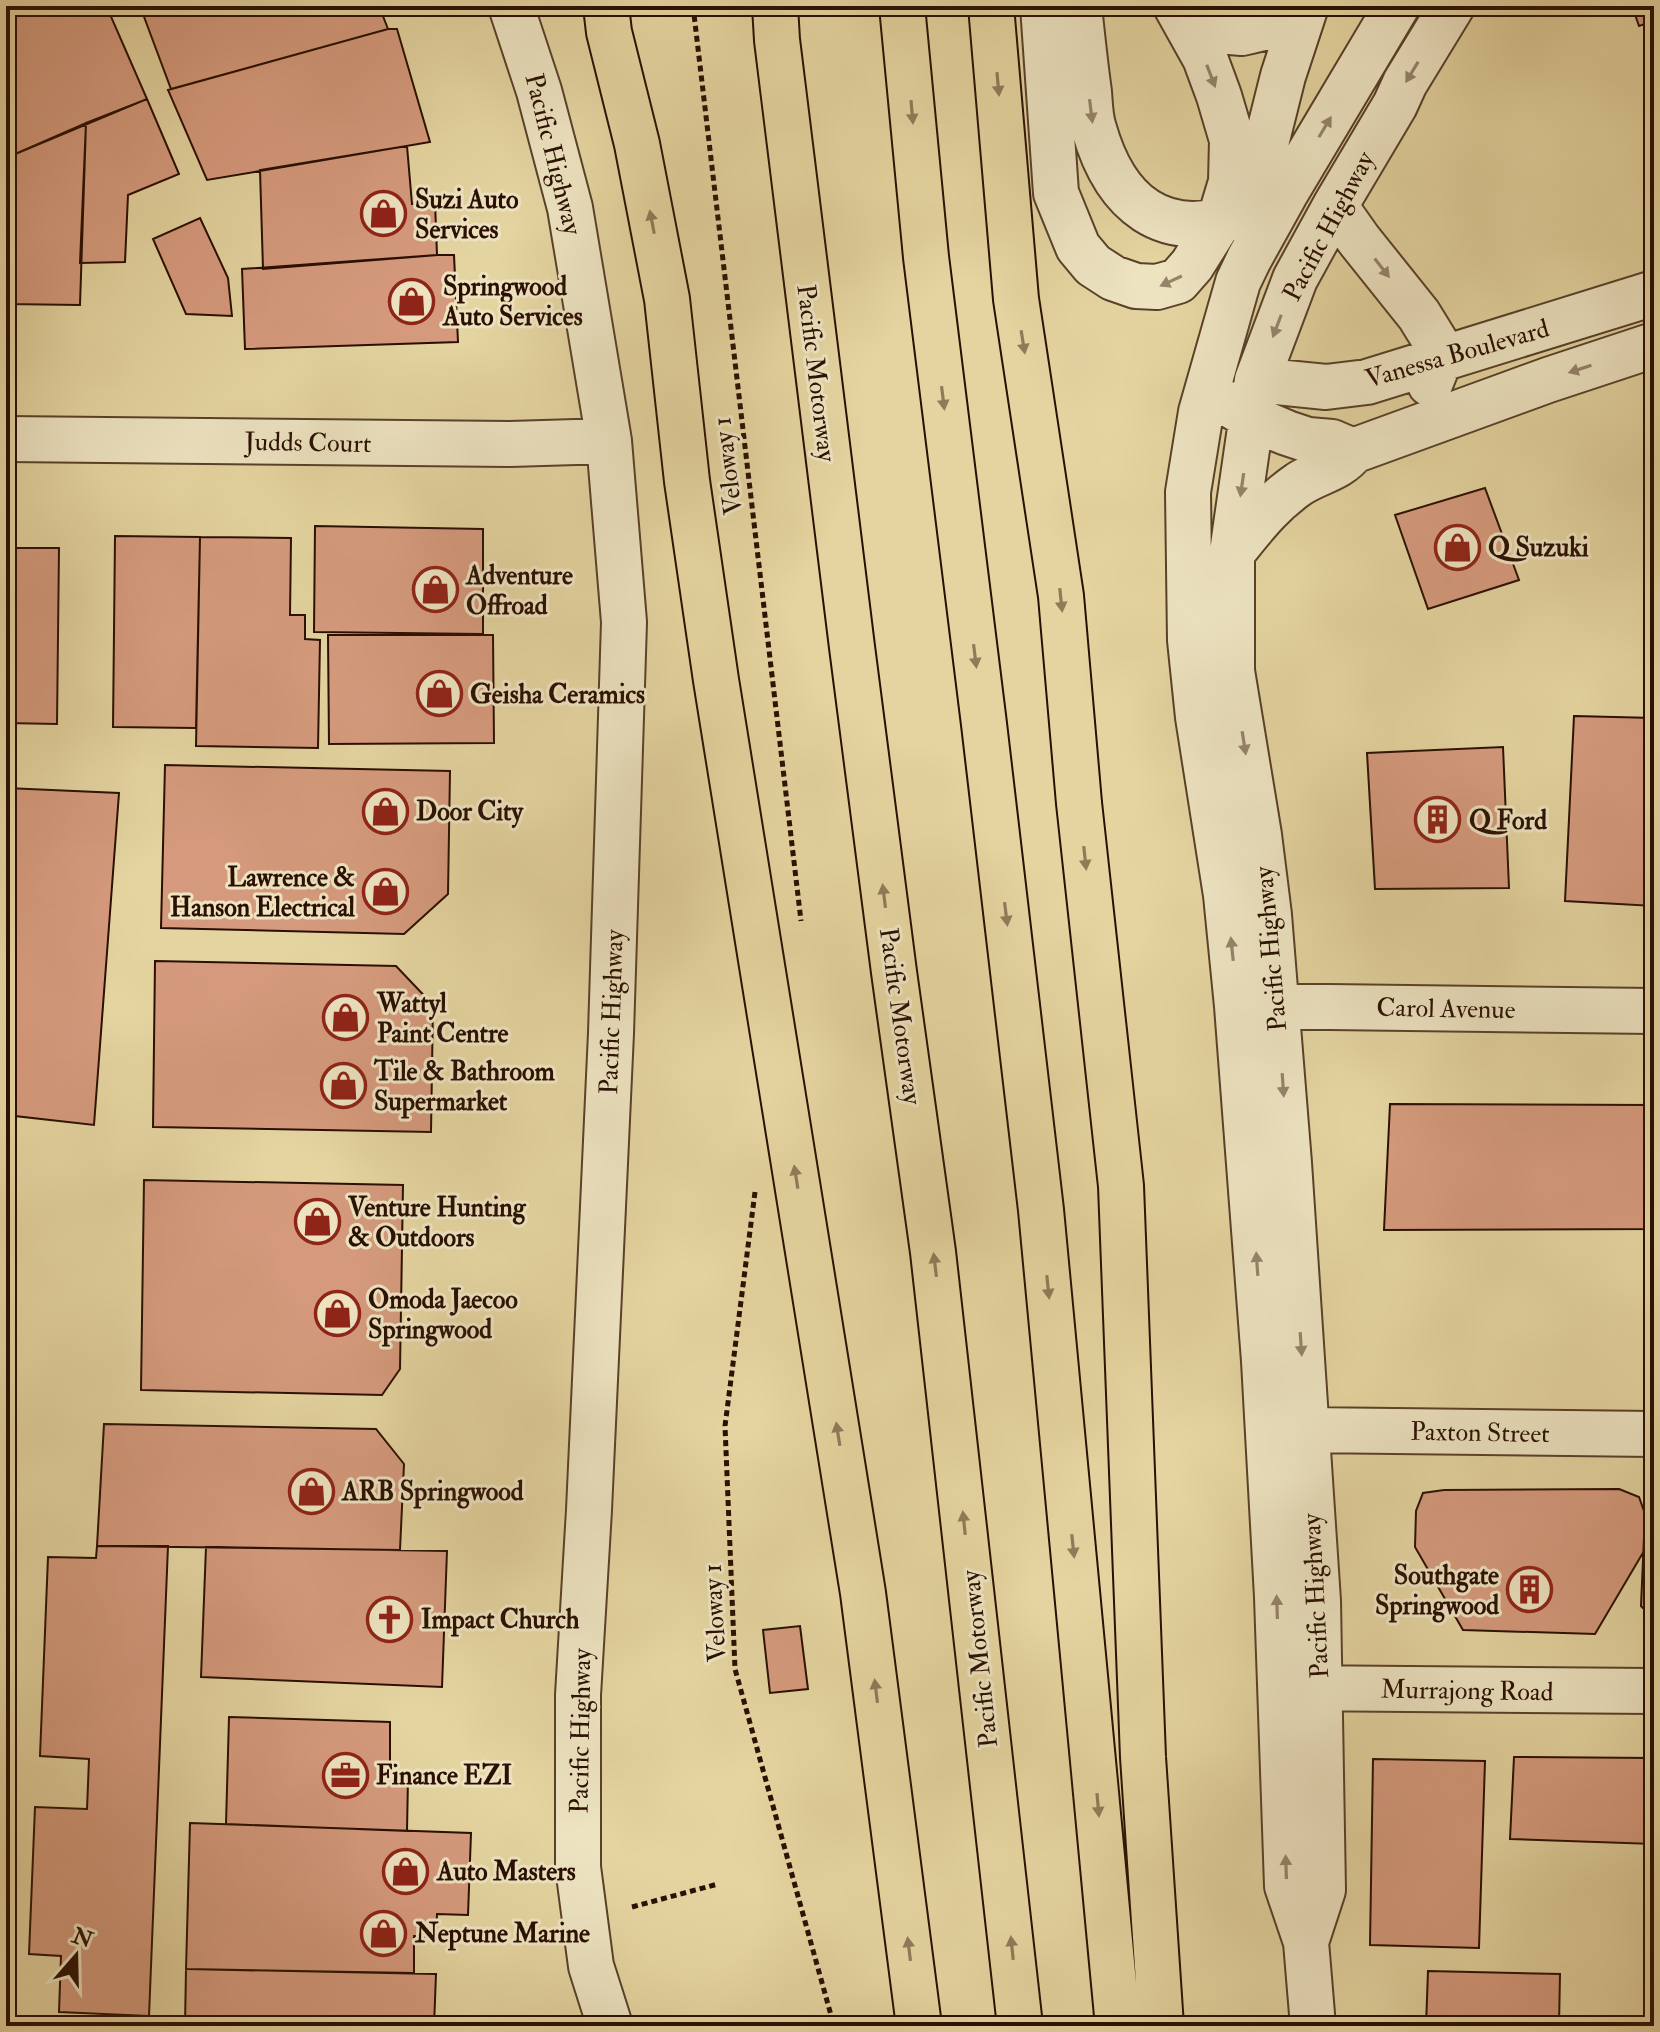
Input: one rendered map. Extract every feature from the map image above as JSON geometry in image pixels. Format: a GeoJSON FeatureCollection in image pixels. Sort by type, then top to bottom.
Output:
{"type":"FeatureCollection","features":[{"type":"Feature","properties":{"kind":"highway"},"geometry":{"type":"LineString","coordinates":[[606,6],[667,299],[687,481],[716,680],[863,1593],[919,2026]]}},
{"type":"Feature","properties":{"kind":"highway","name":"Pacific Motorway"},"geometry":{"type":"LineString","coordinates":[[775,6],[811,323],[933,1252],[1020,2026]]}},
{"type":"Feature","properties":{"kind":"highway"},"geometry":{"type":"LineString","coordinates":[[902,6],[926,257],[1041,1210],[1118,2026]]}},
{"type":"Feature","properties":{"kind":"highway"},"geometry":{"type":"LineString","coordinates":[[991,6],[1016,299],[1061,596],[1079,803],[1121,1186],[1143,1757],[1161,2026]]}},
{"type":"Feature","properties":{"kind":"street","name":"Pacific Highway"},"geometry":{"type":"LineString","coordinates":[[511,6],[539,91],[570,208],[609,441],[624,622],[611,1033],[578,1695],[578,1867],[591,1966],[610,2026]]}},
{"type":"Feature","properties":{"kind":"street"},"geometry":{"type":"LineString","coordinates":[[1043,6],[1056,193],[1078,247],[1093,265],[1113,278],[1136,286],[1157,287],[1178,281],[1251,209],[1283,76],[1305,6]]}},
{"type":"Feature","properties":{"kind":"street"},"geometry":{"type":"LineString","coordinates":[[1079,6],[1093,127],[1112,175],[1144,211],[1158,218],[1181,223],[1251,209]]}},
{"type":"Feature","properties":{"kind":"street"},"geometry":{"type":"LineString","coordinates":[[1179,6],[1205,58],[1232,140],[1231,182],[1251,209]]}},
{"type":"Feature","properties":{"kind":"street"},"geometry":{"type":"LineString","coordinates":[[1179,6],[1200,25],[1242,33],[1272,26],[1305,6]]}},
{"type":"Feature","properties":{"kind":"street","name":"Pacific Highway"},"geometry":{"type":"LineString","coordinates":[[1313,2026],[1306,1942],[1287,1886],[1300,1688],[1318,1601],[1306,1430],[1257,1005],[1226,895],[1198,717],[1190,640],[1188,492],[1201,412],[1238,282],[1249,259],[1251,209],[1397,6]]}},
{"type":"Feature","properties":{"kind":"street","name":"Pacific Highway"},"geometry":{"type":"LineString","coordinates":[[1300,1688],[1277,1597],[1264,1361],[1257,1005],[1269,915],[1232,671],[1232,553],[1254,399],[1295,279],[1452,6]]}},
{"type":"Feature","properties":{"kind":"street"},"geometry":{"type":"LineString","coordinates":[[1335,206],[1419,315],[1435,341],[1440,359],[1432,380],[1399,434]]}},
{"type":"Feature","properties":{"kind":"street","name":"Vanessa Boulevard"},"geometry":{"type":"LineString","coordinates":[[1207,391],[1254,399],[1367,382],[1654,293]]}},
{"type":"Feature","properties":{"kind":"street"},"geometry":{"type":"LineString","coordinates":[[1511,394],[1547,327]]}},
{"type":"Feature","properties":{"kind":"street","name":"Vanessa Boulevard"},"geometry":{"type":"LineString","coordinates":[[1232,553],[1271,505],[1302,482],[1345,461],[1353,451],[1654,345]]}},
{"type":"Feature","properties":{"kind":"street","name":"Vanessa Boulevard"},"geometry":{"type":"LineString","coordinates":[[1254,399],[1308,440],[1332,442],[1353,451]]}},
{"type":"Feature","properties":{"kind":"street","name":"Judds Court"},"geometry":{"type":"LineString","coordinates":[[6,439],[510,444],[609,441]]}},
{"type":"Feature","properties":{"kind":"street","name":"Carol Avenue"},"geometry":{"type":"LineString","coordinates":[[1257,1005],[1654,1011]]}},
{"type":"Feature","properties":{"kind":"street","name":"Paxton Street"},"geometry":{"type":"LineString","coordinates":[[1306,1430],[1654,1434]]}},
{"type":"Feature","properties":{"kind":"street","name":"Murrajong Road"},"geometry":{"type":"LineString","coordinates":[[1300,1688],[1654,1691]]}},
{"type":"Feature","properties":{"kind":"path","name":"Veloway 1"},"geometry":{"type":"LineString","coordinates":[[693,6],[801,921]]}},
{"type":"Feature","properties":{"kind":"path","name":"Veloway 1"},"geometry":{"type":"LineString","coordinates":[[756,1187],[725,1426],[735,1669],[834,2026]]}},
{"type":"Feature","properties":{"kind":"path"},"geometry":{"type":"LineString","coordinates":[[632,1907],[718,1884]]}},
{"type":"Feature","properties":{"kind":"building"},"geometry":{"type":"Polygon","coordinates":[[[6,6],[105,6],[147,99],[6,158],[6,66],[9,65],[6,58],[6,6]]]}},
{"type":"Feature","properties":{"kind":"building"},"geometry":{"type":"Polygon","coordinates":[[[140,6],[379,6],[388,29],[171,89],[140,6]]]}},
{"type":"Feature","properties":{"kind":"building"},"geometry":{"type":"Polygon","coordinates":[[[1632,6],[1654,6],[1654,21],[1639,26],[1632,6]]]}},
{"type":"Feature","properties":{"kind":"building"},"geometry":{"type":"Polygon","coordinates":[[[397,29],[430,142],[207,180],[168,90],[397,29]]]}},
{"type":"Feature","properties":{"kind":"building"},"geometry":{"type":"Polygon","coordinates":[[[147,99],[179,174],[128,195],[125,262],[80,263],[86,123],[147,99]]]}},
{"type":"Feature","properties":{"kind":"building"},"geometry":{"type":"Polygon","coordinates":[[[86,123],[80,305],[6,304],[6,158],[86,123]]]}},
{"type":"Feature","properties":{"kind":"building"},"geometry":{"type":"Polygon","coordinates":[[[407,146],[412,204],[435,202],[437,255],[263,269],[260,170],[407,146]]]}},
{"type":"Feature","properties":{"kind":"building"},"geometry":{"type":"Polygon","coordinates":[[[200,218],[228,278],[232,316],[186,314],[153,239],[200,218]]]}},
{"type":"Feature","properties":{"kind":"building"},"geometry":{"type":"Polygon","coordinates":[[[454,255],[458,342],[245,349],[242,269],[454,255]]]}},
{"type":"Feature","properties":{"kind":"building","name":"Q Suzuki"},"geometry":{"type":"Polygon","coordinates":[[[1485,488],[1519,580],[1428,609],[1395,515],[1485,488]]]}},
{"type":"Feature","properties":{"kind":"building"},"geometry":{"type":"Polygon","coordinates":[[[315,526],[483,529],[483,634],[314,632],[315,526]]]}},
{"type":"Feature","properties":{"kind":"building"},"geometry":{"type":"Polygon","coordinates":[[[115,536],[200,537],[196,728],[113,727],[115,536]]]}},
{"type":"Feature","properties":{"kind":"building"},"geometry":{"type":"Polygon","coordinates":[[[200,537],[291,538],[290,615],[305,615],[305,639],[320,640],[318,748],[196,746],[200,537]]]}},
{"type":"Feature","properties":{"kind":"building"},"geometry":{"type":"Polygon","coordinates":[[[6,548],[59,548],[57,724],[6,723],[6,548]]]}},
{"type":"Feature","properties":{"kind":"building"},"geometry":{"type":"Polygon","coordinates":[[[328,635],[493,635],[494,743],[329,744],[328,635]]]}},
{"type":"Feature","properties":{"kind":"building"},"geometry":{"type":"Polygon","coordinates":[[[1574,716],[1654,718],[1654,906],[1565,901],[1574,716]]]}},
{"type":"Feature","properties":{"kind":"building","name":"Q Ford"},"geometry":{"type":"Polygon","coordinates":[[[1503,747],[1509,888],[1375,889],[1367,753],[1503,747]]]}},
{"type":"Feature","properties":{"kind":"building"},"geometry":{"type":"Polygon","coordinates":[[[165,765],[450,771],[448,894],[404,934],[161,928],[165,765]]]}},
{"type":"Feature","properties":{"kind":"building"},"geometry":{"type":"Polygon","coordinates":[[[6,788],[119,793],[94,1125],[6,1115],[6,788]]]}},
{"type":"Feature","properties":{"kind":"building"},"geometry":{"type":"Polygon","coordinates":[[[155,961],[396,966],[433,1005],[431,1132],[153,1127],[155,961]]]}},
{"type":"Feature","properties":{"kind":"building"},"geometry":{"type":"Polygon","coordinates":[[[1390,1104],[1654,1105],[1654,1229],[1384,1230],[1390,1104]]]}},
{"type":"Feature","properties":{"kind":"building"},"geometry":{"type":"Polygon","coordinates":[[[144,1180],[403,1185],[400,1369],[382,1395],[141,1390],[144,1180]]]}},
{"type":"Feature","properties":{"kind":"building"},"geometry":{"type":"Polygon","coordinates":[[[104,1424],[376,1429],[404,1464],[400,1550],[97,1546],[104,1424]]]}},
{"type":"Feature","properties":{"kind":"building","name":"Southgate Springwood"},"geometry":{"type":"Polygon","coordinates":[[[1619,1489],[1639,1497],[1645,1514],[1644,1551],[1595,1634],[1463,1630],[1415,1547],[1416,1511],[1423,1493],[1444,1490],[1619,1489]]]}},
{"type":"Feature","properties":{"kind":"building"},"geometry":{"type":"Polygon","coordinates":[[[1654,1509],[1654,1615],[1641,1606],[1645,1514],[1654,1509]]]}},
{"type":"Feature","properties":{"kind":"building"},"geometry":{"type":"Polygon","coordinates":[[[97,1546],[168,1546],[149,2016],[59,2012],[61,1956],[29,1954],[35,1807],[87,1809],[89,1759],[40,1756],[48,1557],[96,1558],[97,1546]]]}},
{"type":"Feature","properties":{"kind":"building"},"geometry":{"type":"Polygon","coordinates":[[[206,1547],[447,1551],[442,1687],[201,1677],[206,1547]]]}},
{"type":"Feature","properties":{"kind":"building"},"geometry":{"type":"Polygon","coordinates":[[[800,1626],[808,1689],[770,1693],[763,1630],[800,1626]]]}},
{"type":"Feature","properties":{"kind":"building"},"geometry":{"type":"Polygon","coordinates":[[[229,1717],[390,1722],[390,1777],[408,1778],[407,1831],[226,1824],[229,1717]]]}},
{"type":"Feature","properties":{"kind":"building"},"geometry":{"type":"Polygon","coordinates":[[[1514,1757],[1654,1758],[1654,1844],[1510,1839],[1514,1757]]]}},
{"type":"Feature","properties":{"kind":"building"},"geometry":{"type":"Polygon","coordinates":[[[1373,1759],[1485,1761],[1479,1948],[1370,1945],[1373,1759]]]}},
{"type":"Feature","properties":{"kind":"building"},"geometry":{"type":"Polygon","coordinates":[[[190,1823],[471,1833],[468,1915],[437,1914],[436,1937],[414,1936],[414,1973],[186,1969],[190,1823]]]}},
{"type":"Feature","properties":{"kind":"building"},"geometry":{"type":"Polygon","coordinates":[[[186,1969],[436,1974],[434,2026],[185,2026],[186,1969]]]}},
{"type":"Feature","properties":{"kind":"building"},"geometry":{"type":"Polygon","coordinates":[[[1428,1971],[1560,1974],[1559,2026],[1426,2026],[1428,1971]]]}},
{"type":"Feature","properties":{"kind":"place","name":"Suzi Auto Services"},"geometry":{"type":"Point","coordinates":[384,214]}},
{"type":"Feature","properties":{"kind":"place","name":"Springwood Auto Services"},"geometry":{"type":"Point","coordinates":[412,301]}},
{"type":"Feature","properties":{"kind":"place","name":"Q Suzuki"},"geometry":{"type":"Point","coordinates":[1457,547]}},
{"type":"Feature","properties":{"kind":"place","name":"Adventure Offroad"},"geometry":{"type":"Point","coordinates":[435,590]}},
{"type":"Feature","properties":{"kind":"place","name":"Geisha Ceramics"},"geometry":{"type":"Point","coordinates":[439,694]}},
{"type":"Feature","properties":{"kind":"place","name":"Door City"},"geometry":{"type":"Point","coordinates":[385,811]}},
{"type":"Feature","properties":{"kind":"place","name":"Q Ford"},"geometry":{"type":"Point","coordinates":[1438,820]}},
{"type":"Feature","properties":{"kind":"place","name":"Lawrence & Hanson Electrical"},"geometry":{"type":"Point","coordinates":[386,892]}},
{"type":"Feature","properties":{"kind":"place","name":"Wattyl Paint Centre"},"geometry":{"type":"Point","coordinates":[346,1018]}},
{"type":"Feature","properties":{"kind":"place","name":"Tile & Bathroom Supermarket"},"geometry":{"type":"Point","coordinates":[343,1086]}},
{"type":"Feature","properties":{"kind":"place","name":"Venture Hunting & Outdoors"},"geometry":{"type":"Point","coordinates":[317,1222]}},
{"type":"Feature","properties":{"kind":"place","name":"Omoda Jaecoo Springwood"},"geometry":{"type":"Point","coordinates":[337,1314]}},
{"type":"Feature","properties":{"kind":"place","name":"ARB Springwood"},"geometry":{"type":"Point","coordinates":[311,1491]}},
{"type":"Feature","properties":{"kind":"place","name":"Southgate Springwood"},"geometry":{"type":"Point","coordinates":[1530,1590]}},
{"type":"Feature","properties":{"kind":"place","name":"Impact Church"},"geometry":{"type":"Point","coordinates":[390,1619]}},
{"type":"Feature","properties":{"kind":"place","name":"Finance EZI"},"geometry":{"type":"Point","coordinates":[345,1775]}},
{"type":"Feature","properties":{"kind":"place","name":"Auto Masters"},"geometry":{"type":"Point","coordinates":[406,1871]}},
{"type":"Feature","properties":{"kind":"place","name":"Neptune Marine"},"geometry":{"type":"Point","coordinates":[384,1933]}}]}
